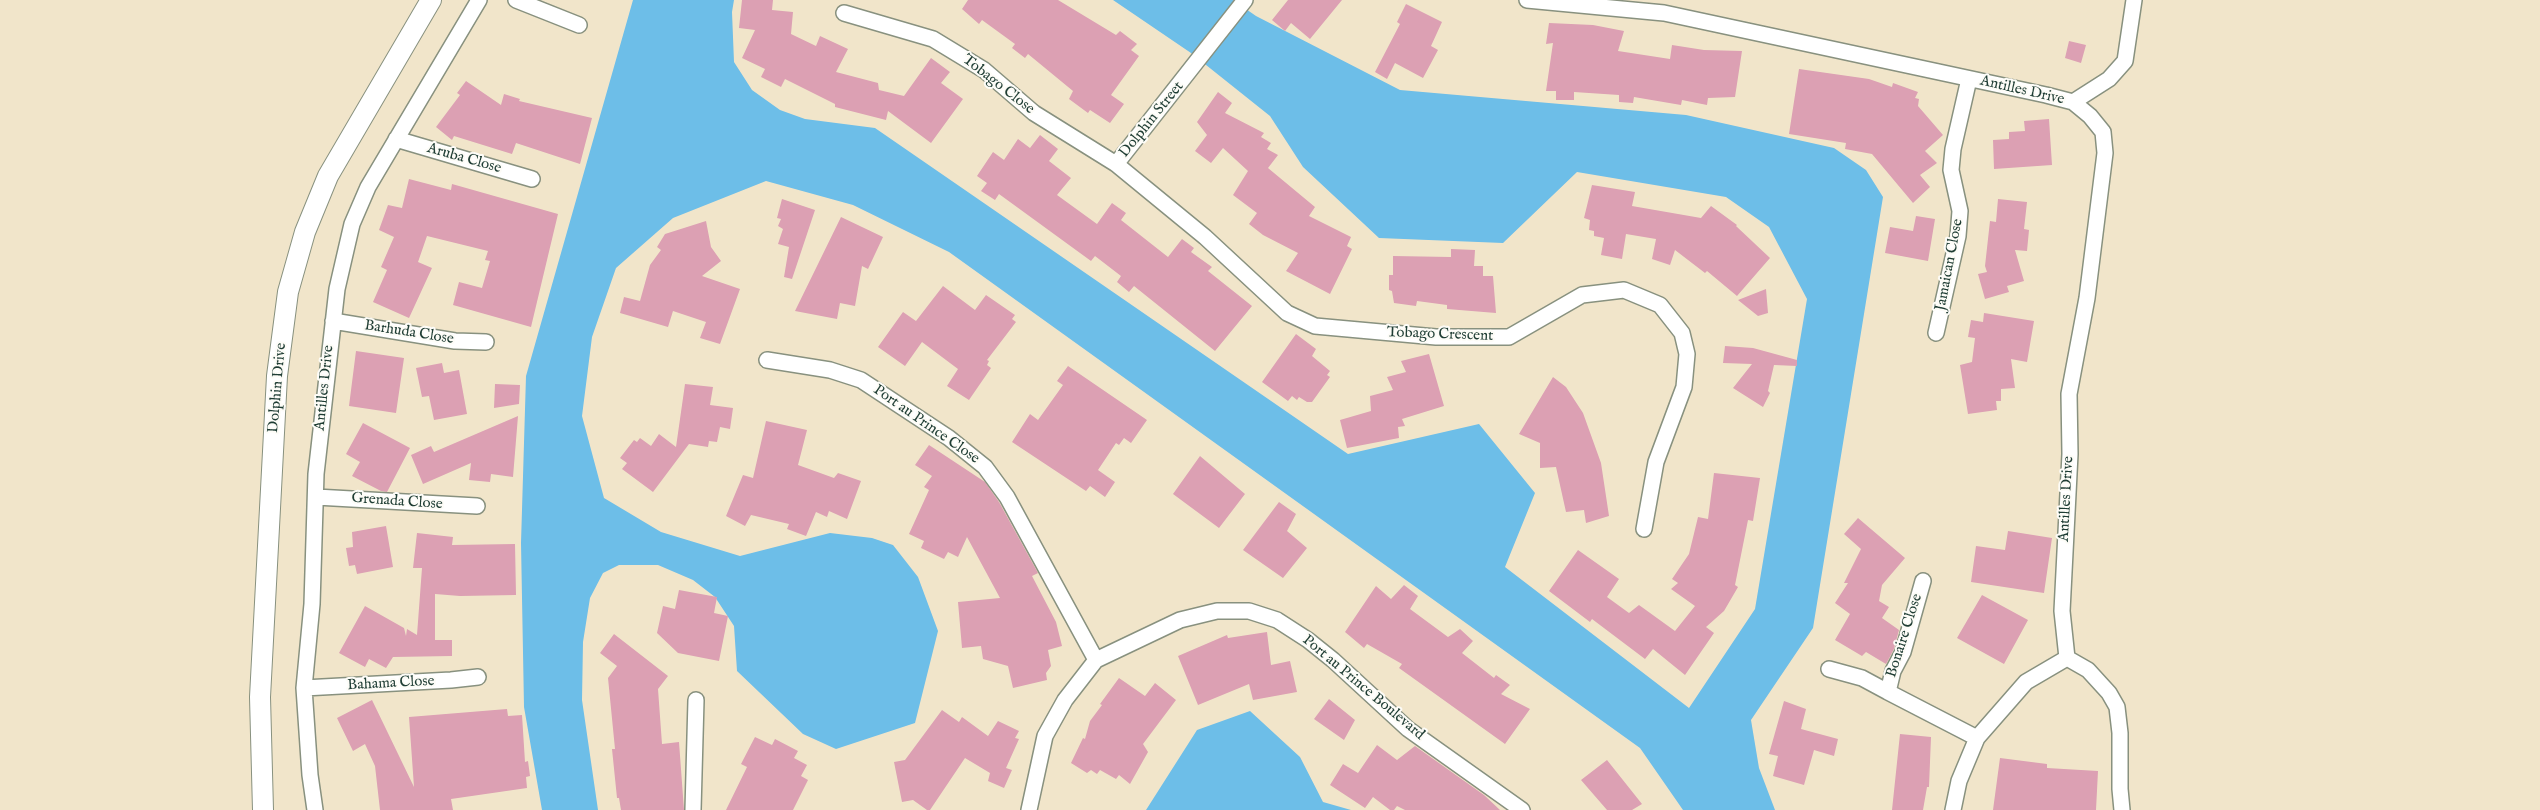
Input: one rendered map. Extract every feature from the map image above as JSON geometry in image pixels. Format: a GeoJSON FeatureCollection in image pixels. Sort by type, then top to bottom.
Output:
{"type":"FeatureCollection","features":[{"type":"Feature","properties":{"kind":"street","name":"Dolphin Drive"},"geometry":{"type":"LineString","coordinates":[[263,810],[260,697],[277,376],[288,292],[305,232],[328,176],[431,0]]}},
{"type":"Feature","properties":{"kind":"street","name":"Antilles Drive"},"geometry":{"type":"LineString","coordinates":[[315,810],[310,775],[304,688],[312,604],[316,474],[333,321],[352,224],[368,187],[479,0]]}},
{"type":"Feature","properties":{"kind":"street"},"geometry":{"type":"LineString","coordinates":[[516,0],[579,25]]}},
{"type":"Feature","properties":{"kind":"street","name":"Dolphin Street"},"geometry":{"type":"LineString","coordinates":[[1116,164],[1188,76],[1245,0]]}},
{"type":"Feature","properties":{"kind":"street","name":"Antilles Drive"},"geometry":{"type":"LineString","coordinates":[[1527,0],[1664,13],[2073,102],[2090,116],[2103,132],[2105,153],[2087,298],[2069,394],[2070,454],[2062,611],[2067,658]]}},
{"type":"Feature","properties":{"kind":"street"},"geometry":{"type":"LineString","coordinates":[[2073,102],[2109,79],[2125,61],[2134,0]]}},
{"type":"Feature","properties":{"kind":"street","name":"Tobago Close"},"geometry":{"type":"LineString","coordinates":[[844,13],[933,39],[984,70],[1034,113],[1116,164]]}},
{"type":"Feature","properties":{"kind":"street","name":"Jamaican Close"},"geometry":{"type":"LineString","coordinates":[[1936,334],[1958,236],[1960,211],[1951,170],[1953,149],[1969,79]]}},
{"type":"Feature","properties":{"kind":"street","name":"Aruba Close"},"geometry":{"type":"LineString","coordinates":[[396,139],[532,179]]}},
{"type":"Feature","properties":{"kind":"street","name":"Tobago Crescent"},"geometry":{"type":"LineString","coordinates":[[1116,164],[1204,237],[1287,313],[1315,326],[1436,337],[1509,337],[1582,294],[1624,290],[1660,305],[1682,333],[1687,354],[1684,387],[1656,462],[1644,529]]}},
{"type":"Feature","properties":{"kind":"street","name":"Barhuda Close"},"geometry":{"type":"LineString","coordinates":[[333,321],[455,341],[486,342]]}},
{"type":"Feature","properties":{"kind":"street","name":"Port au Prince Close"},"geometry":{"type":"LineString","coordinates":[[767,360],[830,370],[861,380],[948,438],[985,467],[1007,496],[1096,660]]}},
{"type":"Feature","properties":{"kind":"street","name":"Grenada Close"},"geometry":{"type":"LineString","coordinates":[[316,497],[478,506]]}},
{"type":"Feature","properties":{"kind":"street","name":"Bonaire Close"},"geometry":{"type":"LineString","coordinates":[[1888,692],[1893,671],[1902,652],[1923,581]]}},
{"type":"Feature","properties":{"kind":"street","name":"Port au Prince Boulevard"},"geometry":{"type":"LineString","coordinates":[[1029,810],[1045,736],[1065,700],[1096,660],[1180,620],[1217,611],[1248,611],[1277,620],[1308,640],[1333,660],[1408,729],[1522,810]]}},
{"type":"Feature","properties":{"kind":"street"},"geometry":{"type":"LineString","coordinates":[[1953,810],[1959,780],[1977,738],[2026,682],[2067,658],[2088,670],[2109,693],[2117,707],[2120,733],[2122,810]]}},
{"type":"Feature","properties":{"kind":"street","name":"Bonaire Close"},"geometry":{"type":"LineString","coordinates":[[1829,669],[1862,678],[1977,738]]}},
{"type":"Feature","properties":{"kind":"street","name":"Bahama Close"},"geometry":{"type":"LineString","coordinates":[[304,688],[478,677]]}},
{"type":"Feature","properties":{"kind":"street"},"geometry":{"type":"LineString","coordinates":[[693,810],[696,700]]}},
{"type":"Feature","properties":{"kind":"water"},"geometry":{"type":"Polygon","coordinates":[[[633,0],[734,0],[732,12],[734,62],[752,90],[780,110],[805,119],[875,128],[1348,454],[1479,424],[1535,493],[1505,567],[1689,708],[1755,609],[1807,299],[1769,227],[1726,197],[1577,172],[1503,243],[1379,238],[1303,167],[1270,116],[1191,53],[1113,0],[1233,0],[1256,16],[1400,90],[1686,115],[1834,148],[1866,170],[1883,197],[1813,628],[1751,720],[1759,768],[1775,810],[1683,810],[1640,748],[949,252],[853,205],[766,181],[673,218],[616,268],[592,337],[582,416],[604,498],[661,532],[740,556],[830,533],[872,538],[893,545],[918,577],[938,631],[915,723],[836,749],[803,734],[737,671],[734,626],[715,597],[693,580],[658,565],[619,565],[603,573],[590,598],[583,642],[582,700],[598,810],[542,810],[524,707],[521,543],[526,376],[633,0]]]}},
{"type":"Feature","properties":{"kind":"water"},"geometry":{"type":"Polygon","coordinates":[[[1250,711],[1300,757],[1323,802],[1351,810],[1146,810],[1197,730],[1250,711]]]}},
{"type":"Feature","properties":{"kind":"building"},"geometry":{"type":"Polygon","coordinates":[[[742,0],[773,0],[772,10],[793,12],[791,34],[816,46],[820,36],[848,49],[836,72],[878,83],[879,90],[904,96],[931,58],[950,72],[941,83],[963,99],[931,143],[888,111],[886,120],[835,107],[835,104],[785,79],[781,87],[761,77],[765,69],[742,58],[755,30],[739,28],[742,0]]]}},
{"type":"Feature","properties":{"kind":"building"},"geometry":{"type":"Polygon","coordinates":[[[968,0],[1058,0],[1116,35],[1120,31],[1137,44],[1131,50],[1139,56],[1111,95],[1124,104],[1110,123],[1090,110],[1088,113],[1069,99],[1073,91],[1028,54],[1025,58],[1012,48],[1015,44],[982,20],[979,24],[962,9],[968,0]]]}},
{"type":"Feature","properties":{"kind":"building"},"geometry":{"type":"Polygon","coordinates":[[[1288,0],[1342,0],[1310,39],[1291,23],[1285,31],[1272,20],[1288,0]]]}},
{"type":"Feature","properties":{"kind":"building"},"geometry":{"type":"Polygon","coordinates":[[[1406,4],[1442,22],[1431,46],[1438,50],[1423,78],[1395,63],[1387,79],[1375,72],[1400,24],[1397,22],[1406,4]]]}},
{"type":"Feature","properties":{"kind":"building"},"geometry":{"type":"Polygon","coordinates":[[[1549,23],[1593,25],[1624,31],[1618,51],[1670,59],[1672,45],[1704,50],[1742,51],[1735,97],[1708,98],[1707,105],[1682,100],[1681,105],[1634,97],[1633,103],[1619,102],[1619,95],[1574,92],[1574,100],[1556,100],[1556,91],[1546,91],[1553,43],[1546,44],[1549,23]]]}},
{"type":"Feature","properties":{"kind":"building"},"geometry":{"type":"Polygon","coordinates":[[[2069,41],[2086,45],[2081,63],[2065,58],[2069,41]]]}},
{"type":"Feature","properties":{"kind":"building"},"geometry":{"type":"Polygon","coordinates":[[[1799,69],[1869,79],[1892,87],[1893,83],[1918,92],[1915,98],[1919,99],[1918,106],[1943,135],[1925,151],[1937,163],[1920,175],[1930,187],[1913,203],[1872,154],[1845,149],[1846,143],[1789,134],[1799,69]]]}},
{"type":"Feature","properties":{"kind":"building"},"geometry":{"type":"Polygon","coordinates":[[[466,81],[501,105],[504,94],[520,99],[519,101],[592,118],[580,164],[516,143],[512,154],[454,136],[452,140],[436,127],[460,95],[457,93],[466,81]]]}},
{"type":"Feature","properties":{"kind":"building"},"geometry":{"type":"Polygon","coordinates":[[[1218,92],[1232,103],[1225,113],[1264,133],[1261,137],[1271,143],[1267,149],[1278,155],[1268,168],[1315,207],[1309,216],[1351,237],[1347,246],[1352,249],[1330,294],[1286,271],[1298,253],[1263,235],[1249,224],[1257,213],[1233,195],[1248,171],[1223,148],[1211,163],[1195,151],[1207,135],[1197,122],[1218,92]]]}},
{"type":"Feature","properties":{"kind":"building"},"geometry":{"type":"Polygon","coordinates":[[[2049,119],[2052,165],[1994,169],[1993,140],[2009,139],[2009,132],[2025,131],[2024,121],[2049,119]]]}},
{"type":"Feature","properties":{"kind":"building"},"geometry":{"type":"Polygon","coordinates":[[[1040,135],[1058,149],[1049,161],[1071,178],[1057,195],[1097,224],[1112,203],[1126,213],[1121,220],[1168,257],[1182,239],[1194,248],[1191,252],[1212,267],[1208,271],[1252,306],[1215,351],[1134,286],[1129,292],[1117,282],[1121,276],[1095,256],[1091,261],[999,194],[995,200],[981,191],[987,183],[977,176],[993,152],[1004,160],[1018,139],[1030,148],[1040,135]]]}},
{"type":"Feature","properties":{"kind":"building"},"geometry":{"type":"Polygon","coordinates":[[[409,179],[451,190],[452,184],[558,214],[531,327],[453,305],[459,282],[482,288],[490,261],[485,260],[488,251],[427,236],[418,262],[432,268],[409,318],[373,302],[387,270],[381,267],[394,237],[379,230],[388,205],[402,208],[409,179]]]}},
{"type":"Feature","properties":{"kind":"building"},"geometry":{"type":"Polygon","coordinates":[[[1592,185],[1635,192],[1632,206],[1701,218],[1711,206],[1737,225],[1770,258],[1737,296],[1707,271],[1705,273],[1675,250],[1670,265],[1652,259],[1656,239],[1626,234],[1622,259],[1601,255],[1604,238],[1594,236],[1594,231],[1589,230],[1590,220],[1584,218],[1592,185]]]}},
{"type":"Feature","properties":{"kind":"building"},"geometry":{"type":"Polygon","coordinates":[[[782,199],[815,210],[792,279],[784,277],[789,247],[778,244],[783,229],[778,226],[781,219],[777,218],[782,199]]]}},
{"type":"Feature","properties":{"kind":"building"},"geometry":{"type":"Polygon","coordinates":[[[1998,199],[2027,202],[2024,229],[2029,230],[2027,251],[2015,250],[2024,281],[2007,286],[2009,292],[1985,299],[1978,274],[1987,272],[1985,266],[1990,221],[1996,222],[1998,199]]]}},
{"type":"Feature","properties":{"kind":"building"},"geometry":{"type":"Polygon","coordinates":[[[1916,216],[1935,219],[1928,261],[1885,253],[1890,227],[1913,231],[1916,216]]]}},
{"type":"Feature","properties":{"kind":"building"},"geometry":{"type":"Polygon","coordinates":[[[841,217],[883,237],[868,269],[862,266],[855,306],[840,303],[837,319],[795,311],[841,217]]]}},
{"type":"Feature","properties":{"kind":"building"},"geometry":{"type":"Polygon","coordinates":[[[706,221],[711,247],[721,261],[702,276],[740,289],[720,344],[700,338],[706,322],[673,311],[668,327],[620,313],[624,297],[640,301],[650,265],[661,250],[657,247],[665,234],[706,221]]]}},
{"type":"Feature","properties":{"kind":"building"},"geometry":{"type":"Polygon","coordinates":[[[1451,249],[1475,250],[1474,266],[1483,266],[1483,276],[1493,276],[1496,313],[1447,309],[1447,305],[1417,301],[1416,306],[1394,303],[1392,291],[1389,290],[1389,275],[1393,275],[1393,256],[1451,257],[1451,249]]]}},
{"type":"Feature","properties":{"kind":"building"},"geometry":{"type":"Polygon","coordinates":[[[943,286],[975,310],[986,295],[1015,315],[1012,319],[1016,322],[987,360],[989,361],[987,365],[991,368],[969,400],[947,386],[958,369],[922,342],[905,366],[878,347],[903,312],[916,321],[943,286]]]}},
{"type":"Feature","properties":{"kind":"building"},"geometry":{"type":"Polygon","coordinates":[[[1766,289],[1768,313],[1758,316],[1738,300],[1766,289]]]}},
{"type":"Feature","properties":{"kind":"building"},"geometry":{"type":"Polygon","coordinates":[[[1984,313],[2034,321],[2027,362],[2011,359],[2015,388],[2001,389],[2001,401],[1996,401],[1997,410],[1968,414],[1960,365],[1972,362],[1975,338],[1968,337],[1971,320],[1983,322],[1984,313]]]}},
{"type":"Feature","properties":{"kind":"building"},"geometry":{"type":"Polygon","coordinates":[[[1296,334],[1316,349],[1312,356],[1330,371],[1327,375],[1330,377],[1312,402],[1307,402],[1299,397],[1297,400],[1292,396],[1288,401],[1262,382],[1296,334]]]}},
{"type":"Feature","properties":{"kind":"building"},"geometry":{"type":"Polygon","coordinates":[[[1725,346],[1753,348],[1797,360],[1797,366],[1774,365],[1768,391],[1770,393],[1763,407],[1733,388],[1752,364],[1723,363],[1725,346]]]}},
{"type":"Feature","properties":{"kind":"building"},"geometry":{"type":"Polygon","coordinates":[[[356,351],[404,358],[396,413],[349,406],[356,351]]]}},
{"type":"Feature","properties":{"kind":"building"},"geometry":{"type":"Polygon","coordinates":[[[1429,354],[1444,406],[1402,419],[1405,426],[1398,427],[1399,438],[1347,448],[1340,420],[1371,411],[1370,396],[1393,390],[1387,377],[1406,372],[1401,361],[1429,354]]]}},
{"type":"Feature","properties":{"kind":"building"},"geometry":{"type":"Polygon","coordinates":[[[442,363],[444,373],[459,370],[467,414],[434,420],[429,396],[422,397],[416,368],[442,363]]]}},
{"type":"Feature","properties":{"kind":"building"},"geometry":{"type":"Polygon","coordinates":[[[1068,366],[1147,420],[1131,443],[1124,438],[1119,445],[1116,443],[1098,470],[1115,482],[1105,497],[1090,486],[1086,491],[1012,442],[1030,414],[1038,420],[1063,385],[1057,381],[1068,366]]]}},
{"type":"Feature","properties":{"kind":"building"},"geometry":{"type":"Polygon","coordinates":[[[1553,377],[1566,387],[1583,413],[1601,463],[1609,516],[1586,523],[1584,510],[1566,512],[1556,467],[1540,468],[1540,443],[1519,434],[1553,377]]]}},
{"type":"Feature","properties":{"kind":"building"},"geometry":{"type":"Polygon","coordinates":[[[495,384],[520,385],[519,404],[494,408],[495,384]]]}},
{"type":"Feature","properties":{"kind":"building"},"geometry":{"type":"Polygon","coordinates":[[[685,384],[713,387],[710,405],[733,408],[730,429],[720,427],[717,442],[709,441],[708,447],[689,444],[653,492],[622,469],[627,463],[620,458],[634,440],[637,442],[640,438],[651,446],[659,434],[676,447],[685,384]]]}},
{"type":"Feature","properties":{"kind":"building"},"geometry":{"type":"Polygon","coordinates":[[[518,416],[513,477],[491,474],[490,482],[469,480],[471,463],[423,484],[411,455],[431,446],[434,452],[518,416]]]}},
{"type":"Feature","properties":{"kind":"building"},"geometry":{"type":"Polygon","coordinates":[[[766,421],[807,430],[798,465],[834,478],[838,473],[861,481],[847,519],[829,511],[827,517],[816,512],[806,536],[787,529],[789,524],[751,515],[745,526],[726,516],[743,475],[753,478],[766,421]]]}},
{"type":"Feature","properties":{"kind":"building"},"geometry":{"type":"Polygon","coordinates":[[[363,423],[410,448],[387,492],[381,491],[352,476],[360,462],[346,454],[363,423]]]}},
{"type":"Feature","properties":{"kind":"building"},"geometry":{"type":"Polygon","coordinates":[[[929,445],[985,482],[999,502],[1038,573],[1032,576],[1056,622],[1062,646],[1048,650],[1051,666],[1046,673],[1047,680],[1013,688],[1008,666],[983,659],[981,646],[962,648],[958,602],[1000,598],[967,537],[958,557],[948,552],[944,559],[921,548],[924,541],[909,534],[929,490],[924,487],[932,476],[915,465],[929,445]]]}},
{"type":"Feature","properties":{"kind":"building"},"geometry":{"type":"Polygon","coordinates":[[[1200,456],[1245,494],[1219,528],[1173,494],[1200,456]]]}},
{"type":"Feature","properties":{"kind":"building"},"geometry":{"type":"Polygon","coordinates":[[[1714,473],[1760,478],[1753,521],[1748,520],[1735,585],[1738,587],[1724,611],[1706,627],[1714,633],[1685,675],[1653,649],[1645,659],[1592,619],[1590,622],[1549,591],[1578,550],[1619,579],[1607,597],[1629,613],[1639,605],[1675,631],[1695,606],[1671,589],[1678,583],[1672,579],[1689,554],[1698,517],[1708,519],[1714,473]]]}},
{"type":"Feature","properties":{"kind":"building"},"geometry":{"type":"Polygon","coordinates":[[[1279,502],[1296,514],[1287,531],[1307,548],[1283,578],[1243,550],[1279,502]]]}},
{"type":"Feature","properties":{"kind":"building"},"geometry":{"type":"Polygon","coordinates":[[[1858,518],[1905,558],[1882,585],[1879,601],[1889,607],[1882,618],[1899,630],[1894,649],[1886,664],[1866,652],[1862,656],[1835,640],[1850,614],[1835,603],[1848,583],[1844,583],[1861,549],[1844,534],[1858,518]]]}},
{"type":"Feature","properties":{"kind":"building"},"geometry":{"type":"Polygon","coordinates":[[[386,526],[393,567],[357,574],[355,565],[349,566],[346,548],[353,547],[352,532],[386,526]]]}},
{"type":"Feature","properties":{"kind":"building"},"geometry":{"type":"Polygon","coordinates":[[[2008,531],[2052,538],[2044,593],[1971,582],[1976,546],[2005,550],[2008,531]]]}},
{"type":"Feature","properties":{"kind":"building"},"geometry":{"type":"Polygon","coordinates":[[[417,533],[453,537],[452,545],[515,544],[516,595],[460,596],[435,594],[435,640],[452,640],[452,656],[393,657],[386,668],[369,659],[365,667],[339,653],[365,606],[404,628],[406,636],[407,629],[417,635],[422,568],[413,568],[417,533]]]}},
{"type":"Feature","properties":{"kind":"building"},"geometry":{"type":"Polygon","coordinates":[[[1404,585],[1418,596],[1410,609],[1448,637],[1460,629],[1473,641],[1462,653],[1494,678],[1496,675],[1510,685],[1501,694],[1530,709],[1505,744],[1399,668],[1402,664],[1367,644],[1364,648],[1345,632],[1376,586],[1391,599],[1404,585]]]}},
{"type":"Feature","properties":{"kind":"building"},"geometry":{"type":"Polygon","coordinates":[[[679,590],[717,597],[714,613],[728,616],[719,661],[678,653],[657,633],[663,606],[675,609],[679,590]]]}},
{"type":"Feature","properties":{"kind":"building"},"geometry":{"type":"Polygon","coordinates":[[[1982,595],[2028,620],[2004,664],[1957,638],[1982,595]]]}},
{"type":"Feature","properties":{"kind":"building"},"geometry":{"type":"Polygon","coordinates":[[[1267,632],[1271,665],[1290,661],[1297,692],[1253,700],[1249,684],[1198,705],[1178,656],[1227,635],[1228,638],[1267,632]]]}},
{"type":"Feature","properties":{"kind":"building"},"geometry":{"type":"Polygon","coordinates":[[[614,634],[668,676],[658,689],[662,744],[679,742],[684,810],[621,810],[619,798],[617,798],[612,749],[615,749],[608,678],[617,666],[600,653],[614,634]]]}},
{"type":"Feature","properties":{"kind":"building"},"geometry":{"type":"Polygon","coordinates":[[[1119,678],[1145,696],[1155,683],[1176,700],[1143,744],[1148,752],[1130,784],[1119,775],[1116,779],[1100,770],[1097,774],[1091,770],[1087,773],[1071,763],[1083,738],[1085,739],[1090,721],[1119,678]]]}},
{"type":"Feature","properties":{"kind":"building"},"geometry":{"type":"Polygon","coordinates":[[[1329,699],[1355,720],[1344,740],[1314,719],[1329,699]]]}},
{"type":"Feature","properties":{"kind":"building"},"geometry":{"type":"Polygon","coordinates":[[[372,700],[414,787],[409,717],[507,709],[508,716],[522,715],[525,762],[528,761],[530,776],[526,777],[527,788],[451,799],[453,810],[380,810],[375,766],[365,744],[353,751],[337,718],[372,700]]]}},
{"type":"Feature","properties":{"kind":"building"},"geometry":{"type":"Polygon","coordinates":[[[1784,701],[1806,709],[1801,729],[1838,739],[1834,756],[1814,750],[1804,785],[1773,776],[1778,756],[1769,754],[1784,701]]]}},
{"type":"Feature","properties":{"kind":"building"},"geometry":{"type":"Polygon","coordinates":[[[942,710],[959,722],[962,717],[988,736],[998,721],[1019,731],[1015,738],[1019,739],[1006,768],[1012,770],[1004,788],[988,781],[990,773],[965,758],[930,810],[927,810],[913,800],[902,802],[894,762],[905,760],[942,710]]]}},
{"type":"Feature","properties":{"kind":"building"},"geometry":{"type":"Polygon","coordinates":[[[1900,734],[1931,737],[1929,787],[1927,787],[1923,810],[1892,810],[1900,734]]]}},
{"type":"Feature","properties":{"kind":"building"},"geometry":{"type":"Polygon","coordinates":[[[755,737],[772,745],[775,739],[798,751],[794,758],[807,765],[801,776],[808,780],[793,810],[726,810],[747,767],[741,764],[755,737]]]}},
{"type":"Feature","properties":{"kind":"building"},"geometry":{"type":"Polygon","coordinates":[[[1377,745],[1397,760],[1415,746],[1484,795],[1500,810],[1405,810],[1397,806],[1394,810],[1390,810],[1373,797],[1365,808],[1330,785],[1343,764],[1358,773],[1377,745]]]}},
{"type":"Feature","properties":{"kind":"building"},"geometry":{"type":"Polygon","coordinates":[[[2000,758],[2047,764],[2047,768],[2098,771],[2096,810],[1993,810],[2000,758]]]}},
{"type":"Feature","properties":{"kind":"building"},"geometry":{"type":"Polygon","coordinates":[[[1607,760],[1642,804],[1632,810],[1607,810],[1581,780],[1607,760]]]}}]}
